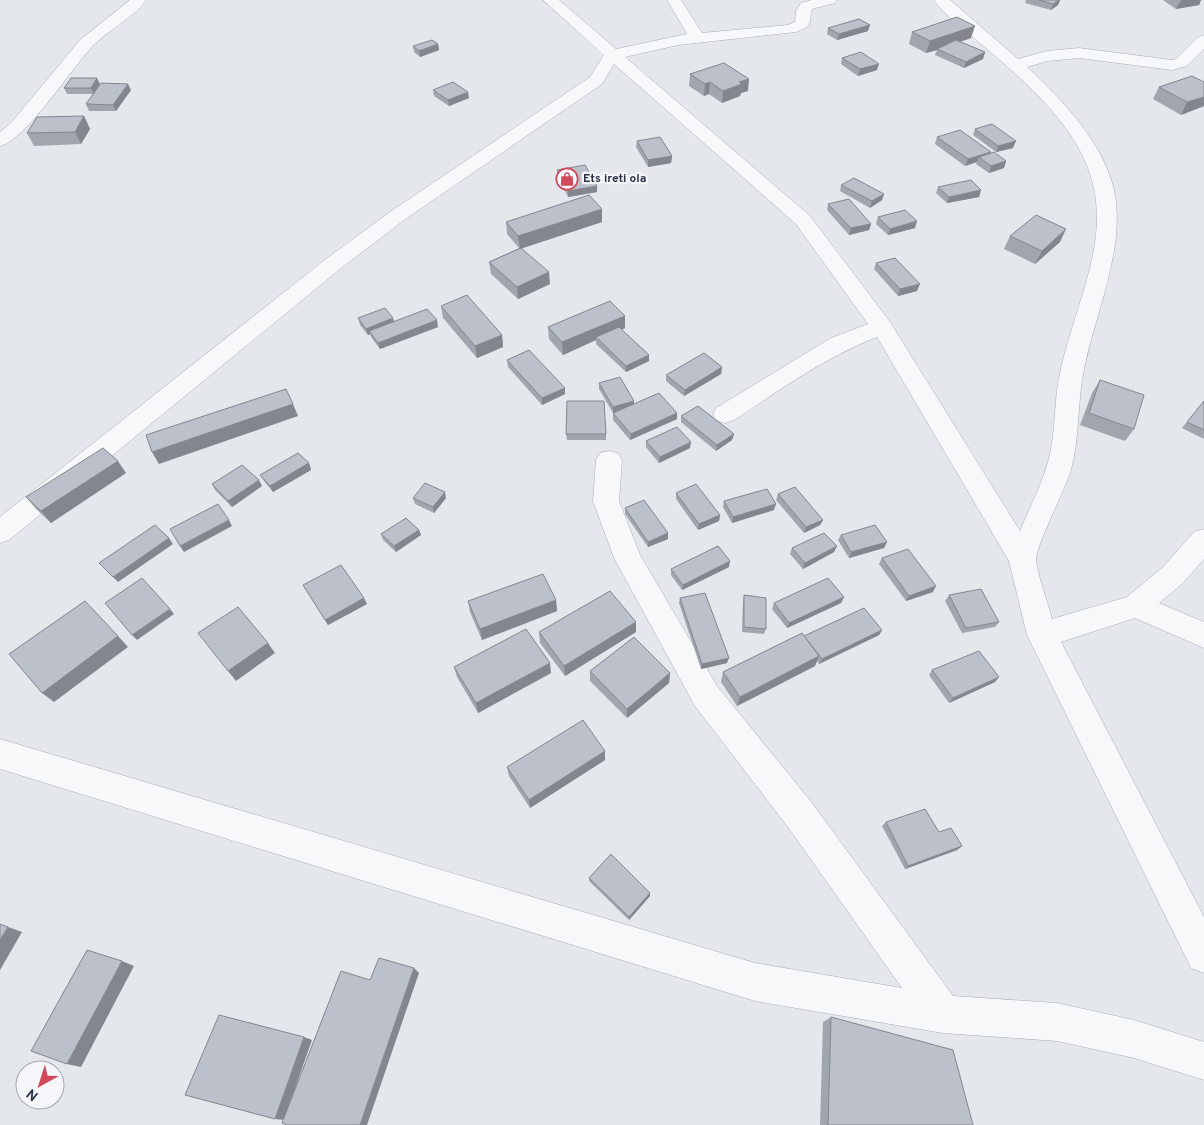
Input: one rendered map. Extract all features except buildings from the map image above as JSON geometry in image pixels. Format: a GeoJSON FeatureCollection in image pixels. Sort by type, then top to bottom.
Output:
{"type":"FeatureCollection","features":[{"type":"Feature","properties":{"kind":"street"},"geometry":{"type":"LineString","coordinates":[[0,141],[11,122],[86,43],[138,0]]}},
{"type":"Feature","properties":{"kind":"street"},"geometry":{"type":"LineString","coordinates":[[550,0],[803,220],[882,327],[1022,559],[1042,635],[1204,955]]}},
{"type":"Feature","properties":{"kind":"street"},"geometry":{"type":"LineString","coordinates":[[674,0],[697,38]]}},
{"type":"Feature","properties":{"kind":"street"},"geometry":{"type":"LineString","coordinates":[[0,532],[333,264],[397,216],[596,80],[612,55],[697,38],[790,29],[803,24],[803,11],[806,6],[830,0]]}},
{"type":"Feature","properties":{"kind":"street"},"geometry":{"type":"LineString","coordinates":[[941,0],[970,28],[1016,64],[1059,107],[1089,150],[1100,172],[1106,194],[1107,229],[1102,260],[1072,370],[1060,464],[1022,559]]}},
{"type":"Feature","properties":{"kind":"street"},"geometry":{"type":"LineString","coordinates":[[1016,64],[1047,56],[1079,53],[1172,65],[1181,63],[1204,40]]}},
{"type":"Feature","properties":{"kind":"street"},"geometry":{"type":"LineString","coordinates":[[596,80],[640,78]]}},
{"type":"Feature","properties":{"kind":"street"},"geometry":{"type":"LineString","coordinates":[[725,414],[796,368],[839,343],[882,327]]}},
{"type":"Feature","properties":{"kind":"street"},"geometry":{"type":"LineString","coordinates":[[609,460],[606,501],[628,558],[706,696],[800,815],[943,1014]]}},
{"type":"Feature","properties":{"kind":"street"},"geometry":{"type":"LineString","coordinates":[[1042,635],[1136,606],[1173,575],[1204,540]]}},
{"type":"Feature","properties":{"kind":"street"},"geometry":{"type":"LineString","coordinates":[[1136,606],[1204,635]]}},
{"type":"Feature","properties":{"kind":"street"},"geometry":{"type":"LineString","coordinates":[[0,754],[755,982],[943,1014],[1057,1022],[1134,1038],[1204,1061]]}},
{"type":"Feature","properties":{"kind":"place","name":"Ets ireti ola"},"geometry":{"type":"Point","coordinates":[567,179]}}]}
